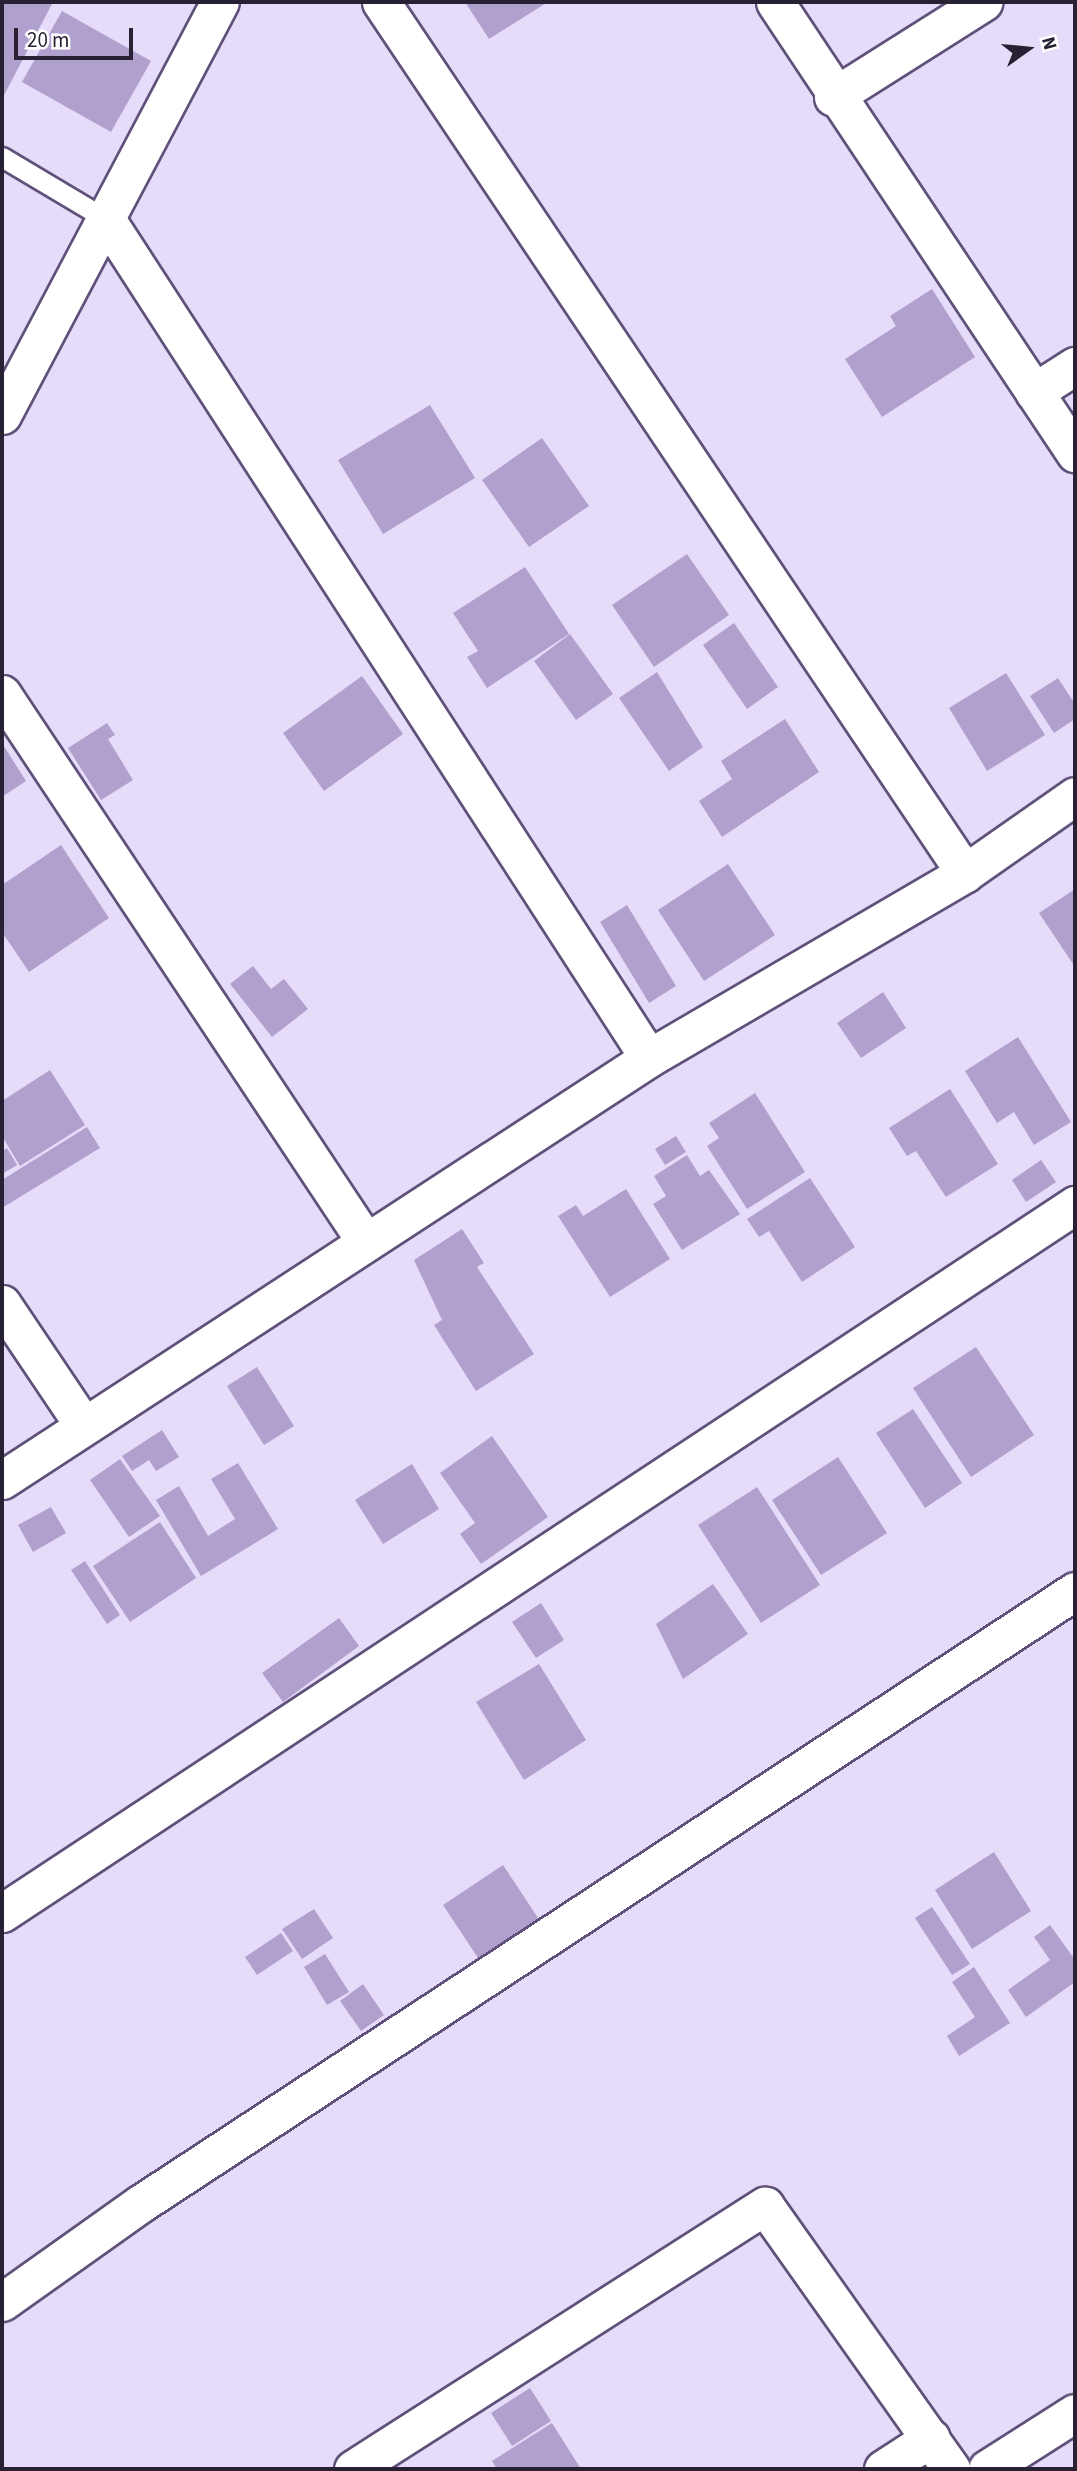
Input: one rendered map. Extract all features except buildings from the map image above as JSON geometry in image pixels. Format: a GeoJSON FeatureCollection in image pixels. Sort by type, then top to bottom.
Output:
{"type":"FeatureCollection","features":[{"type":"Feature","properties":{"kind":"street"},"geometry":{"type":"LineString","coordinates":[[2,415],[220,2]]}},
{"type":"Feature","properties":{"kind":"street"},"geometry":{"type":"LineString","coordinates":[[381,2],[965,873]]}},
{"type":"Feature","properties":{"kind":"street"},"geometry":{"type":"LineString","coordinates":[[775,2],[833,97],[1075,453]]}},
{"type":"Feature","properties":{"kind":"street"},"geometry":{"type":"LineString","coordinates":[[833,97],[983,2]]}},
{"type":"Feature","properties":{"kind":"street"},"geometry":{"type":"LineString","coordinates":[[106,219],[649,1058]]}},
{"type":"Feature","properties":{"kind":"street"},"geometry":{"type":"LineString","coordinates":[[1034,392],[1075,366]]}},
{"type":"Feature","properties":{"kind":"street"},"geometry":{"type":"LineString","coordinates":[[2,694],[366,1242]]}},
{"type":"Feature","properties":{"kind":"street"},"geometry":{"type":"LineString","coordinates":[[2,1480],[649,1058],[965,873],[1075,796]]}},
{"type":"Feature","properties":{"kind":"street"},"geometry":{"type":"LineString","coordinates":[[2,1913],[1075,1205]]}},
{"type":"Feature","properties":{"kind":"street"},"geometry":{"type":"LineString","coordinates":[[2,1304],[84,1426]]}},
{"type":"Feature","properties":{"kind":"street"},"geometry":{"type":"LineString","coordinates":[[2,2302],[151,2197],[1075,1591]]}},
{"type":"Feature","properties":{"kind":"street"},"geometry":{"type":"LineString","coordinates":[[353,2469],[765,2206],[951,2469]]}},
{"type":"Feature","properties":{"kind":"street"},"geometry":{"type":"LineString","coordinates":[[987,2469],[1075,2413]]}},
{"type":"Feature","properties":{"kind":"street"},"geometry":{"type":"LineString","coordinates":[[883,2469],[931,2438]]}},
{"type":"Feature","properties":{"kind":"lane"},"geometry":{"type":"LineString","coordinates":[[2,157],[106,219]]}}]}
